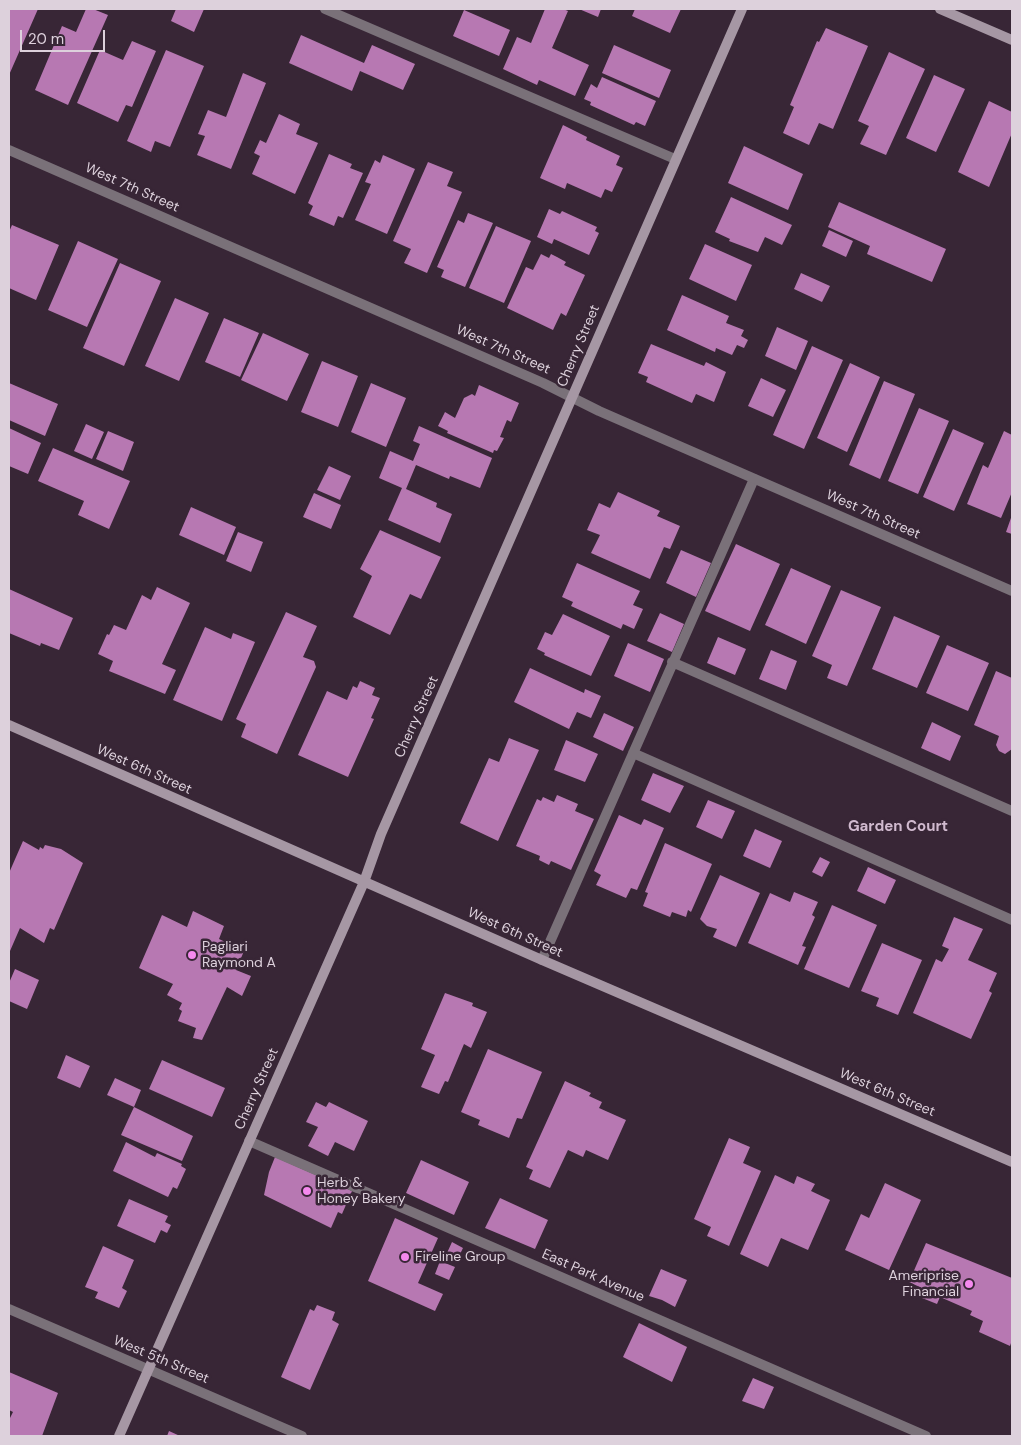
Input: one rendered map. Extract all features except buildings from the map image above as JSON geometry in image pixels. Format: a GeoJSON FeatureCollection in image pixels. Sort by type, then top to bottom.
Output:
{"type":"FeatureCollection","features":[{"type":"Feature","properties":{"kind":"street"},"geometry":{"type":"LineString","coordinates":[[325,9],[675,160]]}},
{"type":"Feature","properties":{"kind":"street","name":"Cherry Street"},"geometry":{"type":"LineString","coordinates":[[119,1436],[364,882],[381,834],[742,9]]}},
{"type":"Feature","properties":{"kind":"street"},"geometry":{"type":"LineString","coordinates":[[940,9],[1012,40]]}},
{"type":"Feature","properties":{"kind":"street","name":"West 7th Street"},"geometry":{"type":"LineString","coordinates":[[9,150],[1012,591]]}},
{"type":"Feature","properties":{"kind":"street"},"geometry":{"type":"LineString","coordinates":[[542,960],[754,478]]}},
{"type":"Feature","properties":{"kind":"street"},"geometry":{"type":"LineString","coordinates":[[672,662],[1012,811]]}},
{"type":"Feature","properties":{"kind":"street","name":"West 6th Street"},"geometry":{"type":"LineString","coordinates":[[9,725],[542,960],[1012,1162]]}},
{"type":"Feature","properties":{"kind":"street"},"geometry":{"type":"LineString","coordinates":[[632,753],[1012,920]]}},
{"type":"Feature","properties":{"kind":"street","name":"East Park Avenue"},"geometry":{"type":"LineString","coordinates":[[249,1141],[926,1436]]}},
{"type":"Feature","properties":{"kind":"street","name":"West 5th Street"},"geometry":{"type":"LineString","coordinates":[[9,1309],[302,1436]]}},
{"type":"Feature","properties":{"kind":"place","name":"Pagliari Raymond A"},"geometry":{"type":"Point","coordinates":[192,955]}},
{"type":"Feature","properties":{"kind":"place","name":"Herb & Honey Bakery"},"geometry":{"type":"Point","coordinates":[307,1191]}},
{"type":"Feature","properties":{"kind":"place","name":"Fireline Group"},"geometry":{"type":"Point","coordinates":[405,1257]}},
{"type":"Feature","properties":{"kind":"place","name":"Ameriprise Financial"},"geometry":{"type":"Point","coordinates":[969,1284]}},
{"type":"Feature","properties":{"kind":"district","name":"Garden Court"},"geometry":{"type":"Point","coordinates":[898,827]}}]}
